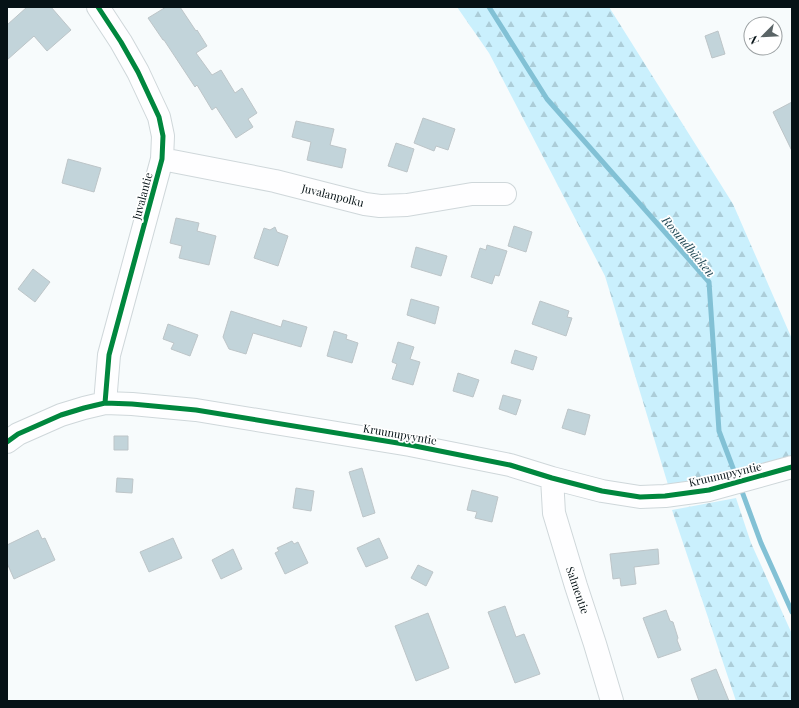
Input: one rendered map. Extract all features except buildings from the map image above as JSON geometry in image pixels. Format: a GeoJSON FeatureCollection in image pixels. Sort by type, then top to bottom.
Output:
{"type":"FeatureCollection","features":[{"type":"Feature","properties":{"kind":"street","name":"Juvalantie"},"geometry":{"type":"LineString","coordinates":[[98,7],[121,42],[134,66],[159,117],[163,136],[162,159],[109,355],[105,403]]}},
{"type":"Feature","properties":{"kind":"street","name":"Juvalanpolku"},"geometry":{"type":"LineString","coordinates":[[162,159],[275,181],[365,204],[380,206],[407,205],[472,194],[505,194]]}},
{"type":"Feature","properties":{"kind":"street","name":"Kruunupyyntie"},"geometry":{"type":"LineString","coordinates":[[7,442],[18,434],[61,415],[105,403],[196,410],[410,445],[510,464],[552,478],[602,491],[640,497],[665,496],[709,490],[792,466]]}},
{"type":"Feature","properties":{"kind":"street","name":"Salmentie"},"geometry":{"type":"LineString","coordinates":[[552,478],[554,513],[612,701]]}},
{"type":"Feature","properties":{"kind":"green space"},"geometry":{"type":"Polygon","coordinates":[[[457,7],[609,7],[733,204],[792,339],[792,458],[719,478],[669,488],[605,276],[489,53],[457,7]]]}},
{"type":"Feature","properties":{"kind":"green space"},"geometry":{"type":"Polygon","coordinates":[[[736,498],[751,543],[792,634],[792,701],[736,701],[672,510],[736,498]]]}},
{"type":"Feature","properties":{"kind":"waterway","name":"Rosundbäcken"},"geometry":{"type":"LineString","coordinates":[[489,7],[547,99],[709,282],[719,431],[736,476]]}},
{"type":"Feature","properties":{"kind":"waterway","name":"Rosundbäcken"},"geometry":{"type":"LineString","coordinates":[[740,486],[761,543],[792,612]]}},
{"type":"Feature","properties":{"kind":"cycle path"},"geometry":{"type":"LineString","coordinates":[[98,7],[121,42],[138,72],[159,117],[163,136],[162,159],[109,355],[105,403]]}},
{"type":"Feature","properties":{"kind":"cycle path"},"geometry":{"type":"LineString","coordinates":[[7,442],[18,434],[61,415],[105,403],[196,410],[410,445],[510,465],[602,491],[640,497],[665,496],[709,490],[792,467]]}}]}
